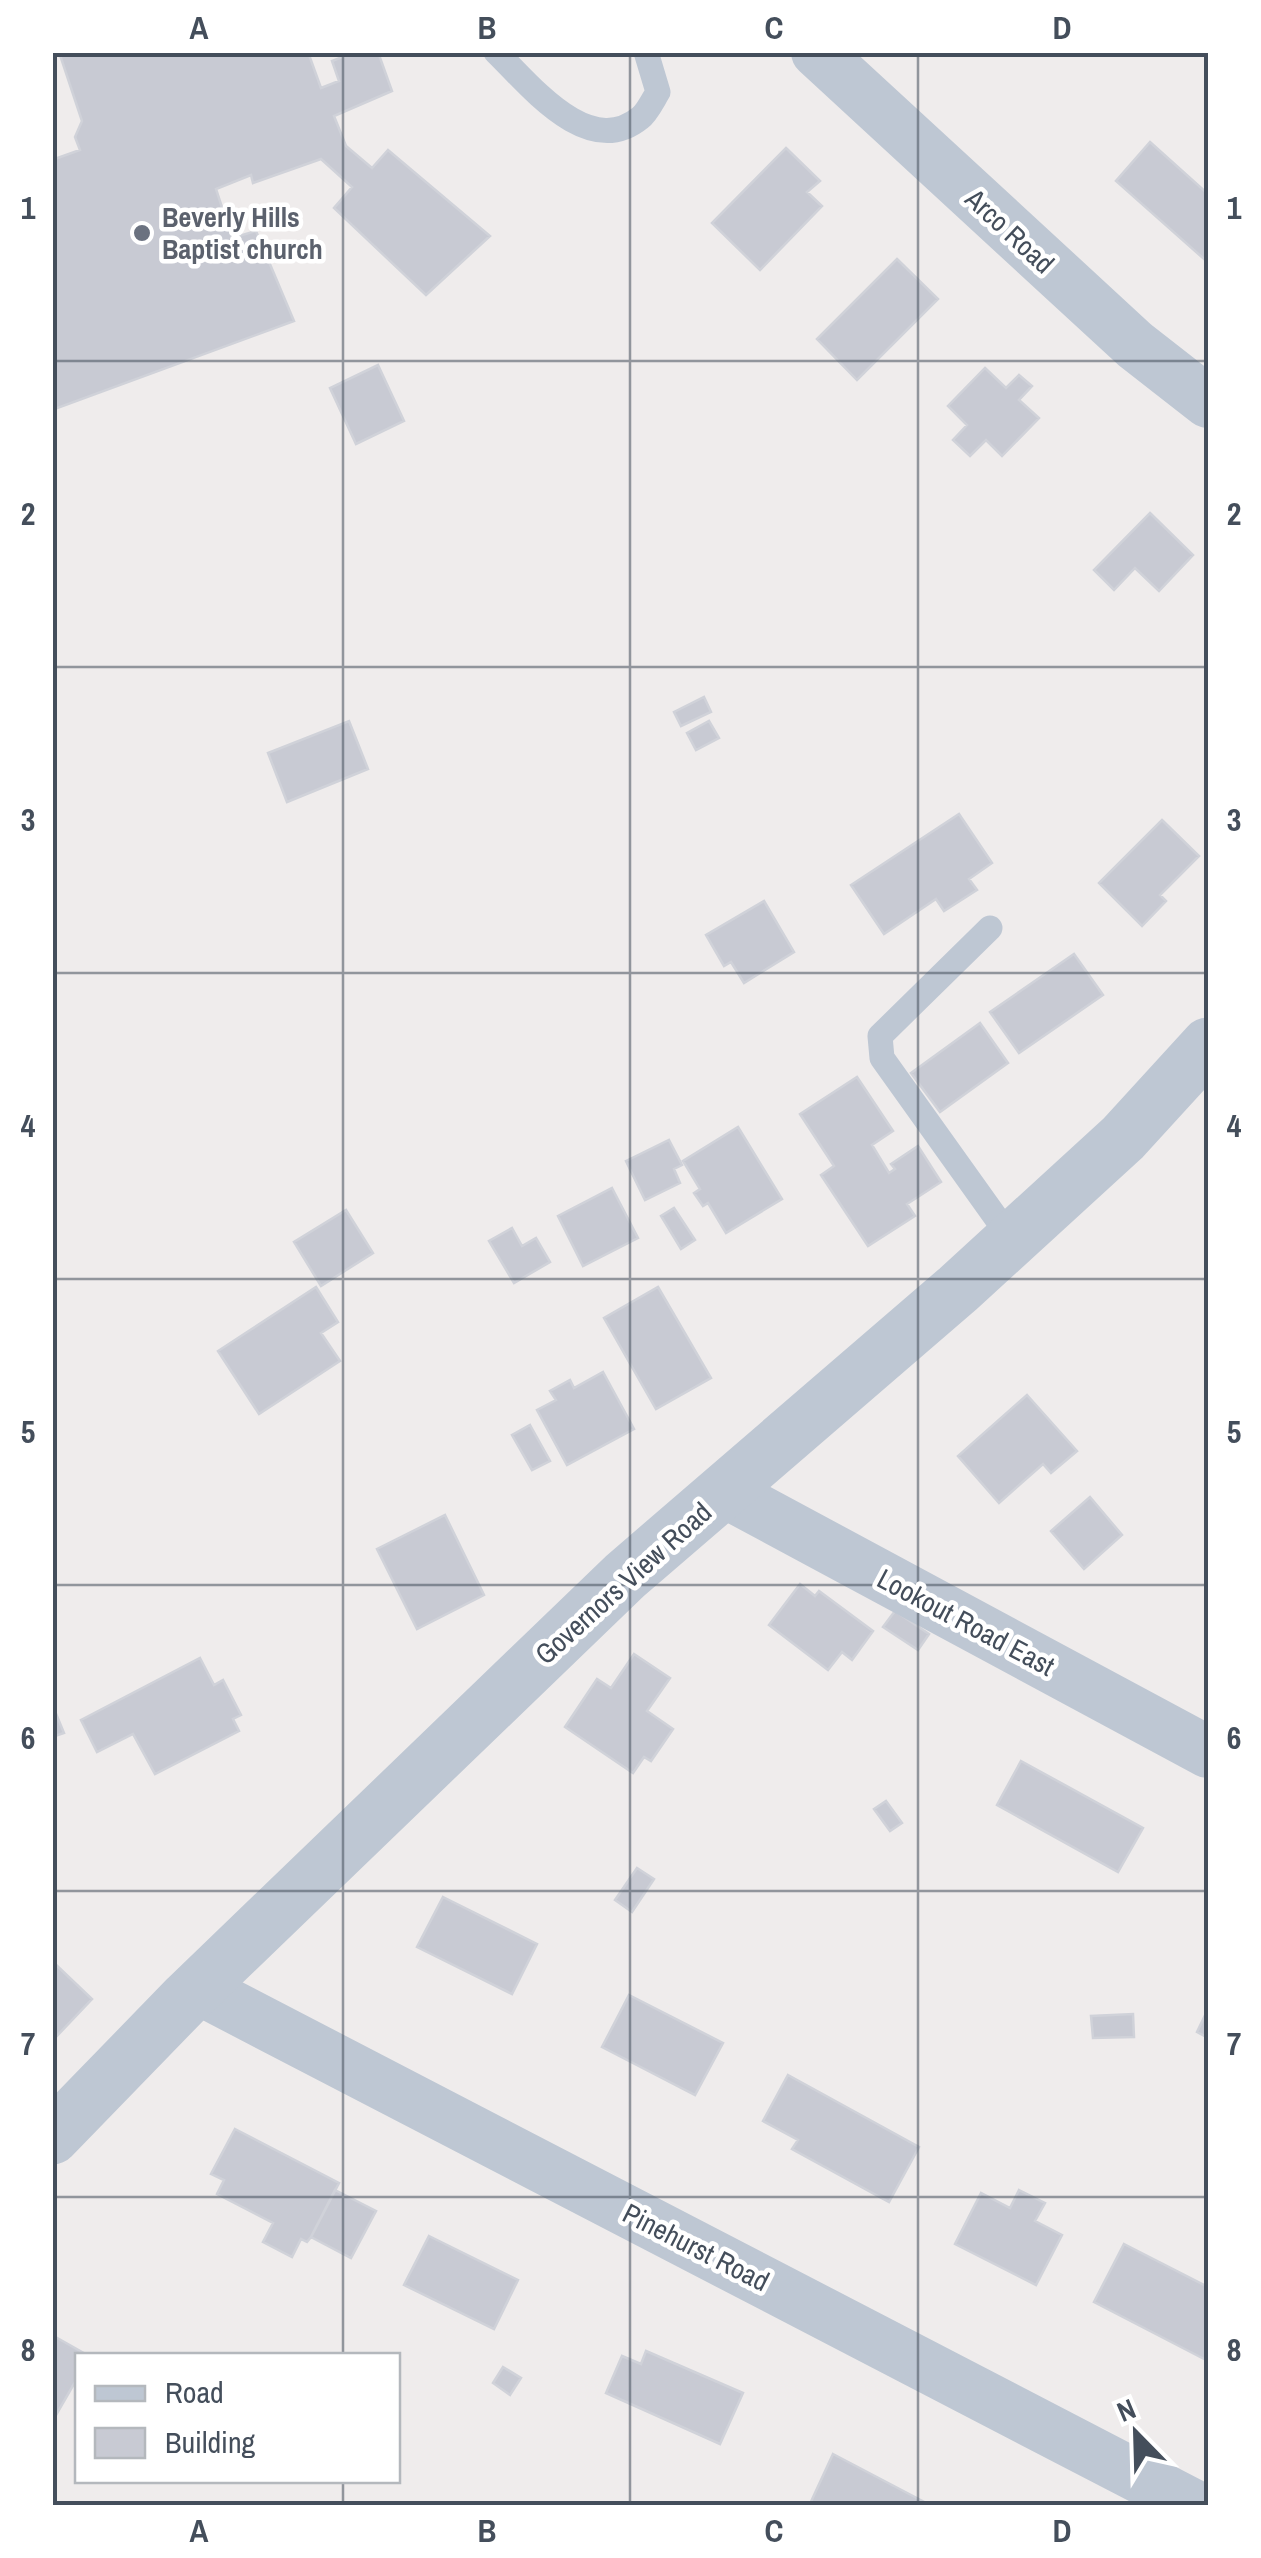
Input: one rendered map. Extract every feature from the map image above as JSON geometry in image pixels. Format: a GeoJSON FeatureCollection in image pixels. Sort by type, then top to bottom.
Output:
{"type":"FeatureCollection","features":[{"type":"Feature","properties":{"kind":"street","name":"Arco Road"},"geometry":{"type":"LineString","coordinates":[[817,52],[1134,345],[1208,402]]}},
{"type":"Feature","properties":{"kind":"street","name":"Governors View Road"},"geometry":{"type":"LineString","coordinates":[[52,2137],[197,1988],[625,1576],[1124,1138],[1208,1045]]}},
{"type":"Feature","properties":{"kind":"street","name":"Lookout Road East"},"geometry":{"type":"LineString","coordinates":[[723,1492],[1208,1752]]}},
{"type":"Feature","properties":{"kind":"street","name":"Pinehurst Road"},"geometry":{"type":"LineString","coordinates":[[197,1988],[1195,2506]]}},
{"type":"Feature","properties":{"kind":"lane"},"geometry":{"type":"LineString","coordinates":[[496,52],[550,104],[582,127],[612,130],[640,118],[658,92],[646,52]]}},
{"type":"Feature","properties":{"kind":"lane"},"geometry":{"type":"LineString","coordinates":[[990,928],[880,1036],[882,1058],[1012,1240]]}},
{"type":"Feature","properties":{"kind":"building","name":"Beverly Hills Baptist church"},"geometry":{"type":"Polygon","coordinates":[[[59,52],[308,52],[321,88],[339,81],[332,61],[355,52],[378,52],[392,91],[334,116],[346,146],[372,168],[388,150],[490,236],[426,295],[334,208],[352,187],[321,159],[253,183],[251,175],[216,189],[232,238],[256,231],[294,321],[52,410],[52,160],[80,150],[75,137],[82,121],[59,52]]]}},
{"type":"Feature","properties":{"kind":"building"},"geometry":{"type":"Polygon","coordinates":[[[1150,142],[1208,194],[1208,254],[1204,259],[1116,181],[1150,142]]]}},
{"type":"Feature","properties":{"kind":"building"},"geometry":{"type":"Polygon","coordinates":[[[786,148],[820,181],[807,192],[822,206],[760,270],[712,223],[786,148]]]}},
{"type":"Feature","properties":{"kind":"building"},"geometry":{"type":"Polygon","coordinates":[[[897,259],[938,299],[857,380],[817,339],[897,259]]]}},
{"type":"Feature","properties":{"kind":"building"},"geometry":{"type":"Polygon","coordinates":[[[378,365],[404,421],[356,444],[330,388],[378,365]]]}},
{"type":"Feature","properties":{"kind":"building"},"geometry":{"type":"Polygon","coordinates":[[[985,368],[1006,388],[1019,375],[1032,386],[1019,400],[1039,418],[1002,456],[986,440],[970,456],[953,440],[967,425],[948,406],[985,368]]]}},
{"type":"Feature","properties":{"kind":"building"},"geometry":{"type":"Polygon","coordinates":[[[1150,513],[1193,555],[1159,591],[1135,568],[1114,590],[1094,570],[1150,513]]]}},
{"type":"Feature","properties":{"kind":"building"},"geometry":{"type":"Polygon","coordinates":[[[704,697],[711,712],[681,726],[674,712],[704,697]]]}},
{"type":"Feature","properties":{"kind":"building"},"geometry":{"type":"Polygon","coordinates":[[[349,721],[368,769],[287,802],[268,753],[349,721]]]}},
{"type":"Feature","properties":{"kind":"building"},"geometry":{"type":"Polygon","coordinates":[[[709,721],[719,738],[696,750],[687,733],[709,721]]]}},
{"type":"Feature","properties":{"kind":"building"},"geometry":{"type":"Polygon","coordinates":[[[959,814],[992,863],[969,879],[977,890],[944,911],[936,899],[884,934],[851,885],[959,814]]]}},
{"type":"Feature","properties":{"kind":"building"},"geometry":{"type":"Polygon","coordinates":[[[1162,820],[1199,856],[1160,895],[1166,901],[1142,926],[1099,883],[1162,820]]]}},
{"type":"Feature","properties":{"kind":"building"},"geometry":{"type":"Polygon","coordinates":[[[764,901],[794,952],[744,983],[731,962],[724,966],[706,935],[764,901]]]}},
{"type":"Feature","properties":{"kind":"building"},"geometry":{"type":"Polygon","coordinates":[[[1074,954],[1103,995],[1019,1053],[990,1012],[1074,954]]]}},
{"type":"Feature","properties":{"kind":"building"},"geometry":{"type":"Polygon","coordinates":[[[980,1023],[1008,1063],[940,1112],[911,1073],[980,1023]]]}},
{"type":"Feature","properties":{"kind":"building"},"geometry":{"type":"Polygon","coordinates":[[[857,1077],[893,1131],[872,1145],[889,1173],[895,1169],[891,1164],[918,1146],[941,1182],[907,1204],[915,1216],[868,1246],[821,1175],[834,1166],[800,1114],[857,1077]]]}},
{"type":"Feature","properties":{"kind":"building"},"geometry":{"type":"Polygon","coordinates":[[[738,1127],[782,1199],[726,1233],[708,1203],[703,1206],[694,1193],[700,1189],[683,1161],[738,1127]]]}},
{"type":"Feature","properties":{"kind":"building"},"geometry":{"type":"Polygon","coordinates":[[[669,1140],[682,1165],[674,1169],[680,1183],[645,1200],[626,1161],[669,1140]]]}},
{"type":"Feature","properties":{"kind":"building"},"geometry":{"type":"Polygon","coordinates":[[[612,1188],[638,1238],[583,1266],[558,1216],[612,1188]]]}},
{"type":"Feature","properties":{"kind":"building"},"geometry":{"type":"Polygon","coordinates":[[[674,1208],[695,1240],[681,1249],[661,1216],[674,1208]]]}},
{"type":"Feature","properties":{"kind":"building"},"geometry":{"type":"Polygon","coordinates":[[[346,1210],[373,1253],[321,1286],[294,1242],[346,1210]]]}},
{"type":"Feature","properties":{"kind":"building"},"geometry":{"type":"Polygon","coordinates":[[[512,1228],[522,1246],[536,1238],[550,1262],[514,1283],[489,1241],[512,1228]]]}},
{"type":"Feature","properties":{"kind":"building"},"geometry":{"type":"Polygon","coordinates":[[[316,1287],[338,1322],[321,1333],[340,1361],[259,1414],[218,1351],[316,1287]]]}},
{"type":"Feature","properties":{"kind":"building"},"geometry":{"type":"Polygon","coordinates":[[[658,1287],[711,1378],[656,1409],[604,1318],[658,1287]]]}},
{"type":"Feature","properties":{"kind":"building"},"geometry":{"type":"Polygon","coordinates":[[[603,1372],[634,1429],[567,1465],[537,1410],[556,1400],[550,1391],[570,1380],[574,1388],[603,1372]]]}},
{"type":"Feature","properties":{"kind":"building"},"geometry":{"type":"Polygon","coordinates":[[[1027,1395],[1077,1451],[1051,1473],[1043,1464],[999,1503],[958,1456],[1027,1395]]]}},
{"type":"Feature","properties":{"kind":"building"},"geometry":{"type":"Polygon","coordinates":[[[530,1425],[550,1461],[532,1470],[512,1435],[530,1425]]]}},
{"type":"Feature","properties":{"kind":"building"},"geometry":{"type":"Polygon","coordinates":[[[1090,1497],[1122,1535],[1084,1569],[1051,1531],[1090,1497]]]}},
{"type":"Feature","properties":{"kind":"building"},"geometry":{"type":"Polygon","coordinates":[[[445,1515],[484,1595],[417,1629],[377,1549],[445,1515]]]}},
{"type":"Feature","properties":{"kind":"building"},"geometry":{"type":"Polygon","coordinates":[[[800,1584],[815,1596],[819,1591],[873,1631],[852,1660],[842,1652],[828,1670],[769,1625],[800,1584]]]}},
{"type":"Feature","properties":{"kind":"building"},"geometry":{"type":"Polygon","coordinates":[[[895,1611],[929,1634],[918,1650],[883,1627],[895,1611]]]}},
{"type":"Feature","properties":{"kind":"building"},"geometry":{"type":"Polygon","coordinates":[[[634,1654],[670,1678],[647,1711],[673,1729],[651,1761],[644,1757],[633,1773],[565,1727],[597,1679],[611,1688],[634,1654]]]}},
{"type":"Feature","properties":{"kind":"building"},"geometry":{"type":"Polygon","coordinates":[[[200,1658],[214,1685],[223,1680],[241,1715],[233,1719],[239,1731],[155,1774],[133,1734],[97,1752],[81,1720],[200,1658]]]}},
{"type":"Feature","properties":{"kind":"building"},"geometry":{"type":"Polygon","coordinates":[[[52,1704],[64,1733],[52,1737],[52,1704]]]}},
{"type":"Feature","properties":{"kind":"building"},"geometry":{"type":"Polygon","coordinates":[[[1021,1761],[1143,1828],[1118,1872],[997,1805],[1021,1761]]]}},
{"type":"Feature","properties":{"kind":"building"},"geometry":{"type":"Polygon","coordinates":[[[886,1801],[902,1823],[890,1831],[874,1809],[886,1801]]]}},
{"type":"Feature","properties":{"kind":"building"},"geometry":{"type":"Polygon","coordinates":[[[637,1868],[654,1879],[632,1912],[615,1900],[637,1868]]]}},
{"type":"Feature","properties":{"kind":"building"},"geometry":{"type":"Polygon","coordinates":[[[443,1897],[537,1944],[512,1994],[417,1947],[443,1897]]]}},
{"type":"Feature","properties":{"kind":"building"},"geometry":{"type":"Polygon","coordinates":[[[52,1961],[92,1999],[55,2038],[52,2036],[52,1961]]]}},
{"type":"Feature","properties":{"kind":"building"},"geometry":{"type":"Polygon","coordinates":[[[629,1995],[723,2043],[695,2095],[602,2047],[629,1995]]]}},
{"type":"Feature","properties":{"kind":"building"},"geometry":{"type":"Polygon","coordinates":[[[1208,2009],[1208,2038],[1197,2032],[1208,2009]]]}},
{"type":"Feature","properties":{"kind":"building"},"geometry":{"type":"Polygon","coordinates":[[[1133,2014],[1134,2037],[1093,2038],[1091,2016],[1133,2014]]]}},
{"type":"Feature","properties":{"kind":"building"},"geometry":{"type":"Polygon","coordinates":[[[788,2075],[919,2147],[889,2202],[792,2149],[798,2140],[763,2121],[788,2075]]]}},
{"type":"Feature","properties":{"kind":"building"},"geometry":{"type":"Polygon","coordinates":[[[235,2129],[339,2183],[311,2237],[307,2242],[301,2239],[292,2257],[263,2242],[273,2223],[217,2194],[224,2180],[211,2174],[235,2129]]]}},
{"type":"Feature","properties":{"kind":"building"},"geometry":{"type":"Polygon","coordinates":[[[335,2190],[376,2211],[351,2258],[311,2237],[335,2190]]]}},
{"type":"Feature","properties":{"kind":"building"},"geometry":{"type":"Polygon","coordinates":[[[1019,2190],[1045,2203],[1035,2221],[1062,2235],[1036,2285],[955,2244],[981,2193],[1010,2208],[1019,2190]]]}},
{"type":"Feature","properties":{"kind":"building"},"geometry":{"type":"Polygon","coordinates":[[[429,2236],[518,2280],[494,2329],[404,2285],[429,2236]]]}},
{"type":"Feature","properties":{"kind":"building"},"geometry":{"type":"Polygon","coordinates":[[[1124,2244],[1208,2287],[1208,2361],[1094,2302],[1124,2244]]]}},
{"type":"Feature","properties":{"kind":"building"},"geometry":{"type":"Polygon","coordinates":[[[52,2335],[84,2353],[75,2353],[75,2382],[52,2422],[52,2335]]]}},
{"type":"Feature","properties":{"kind":"building"},"geometry":{"type":"Polygon","coordinates":[[[646,2351],[743,2393],[720,2444],[606,2393],[622,2356],[641,2364],[646,2351]]]}},
{"type":"Feature","properties":{"kind":"building"},"geometry":{"type":"Polygon","coordinates":[[[503,2367],[521,2378],[510,2395],[493,2383],[503,2367]]]}},
{"type":"Feature","properties":{"kind":"building"},"geometry":{"type":"Polygon","coordinates":[[[833,2454],[932,2506],[809,2506],[833,2454]]]}},
{"type":"Feature","properties":{"kind":"place","name":"Beverly Hills Baptist church"},"geometry":{"type":"Point","coordinates":[142,233]}}]}
